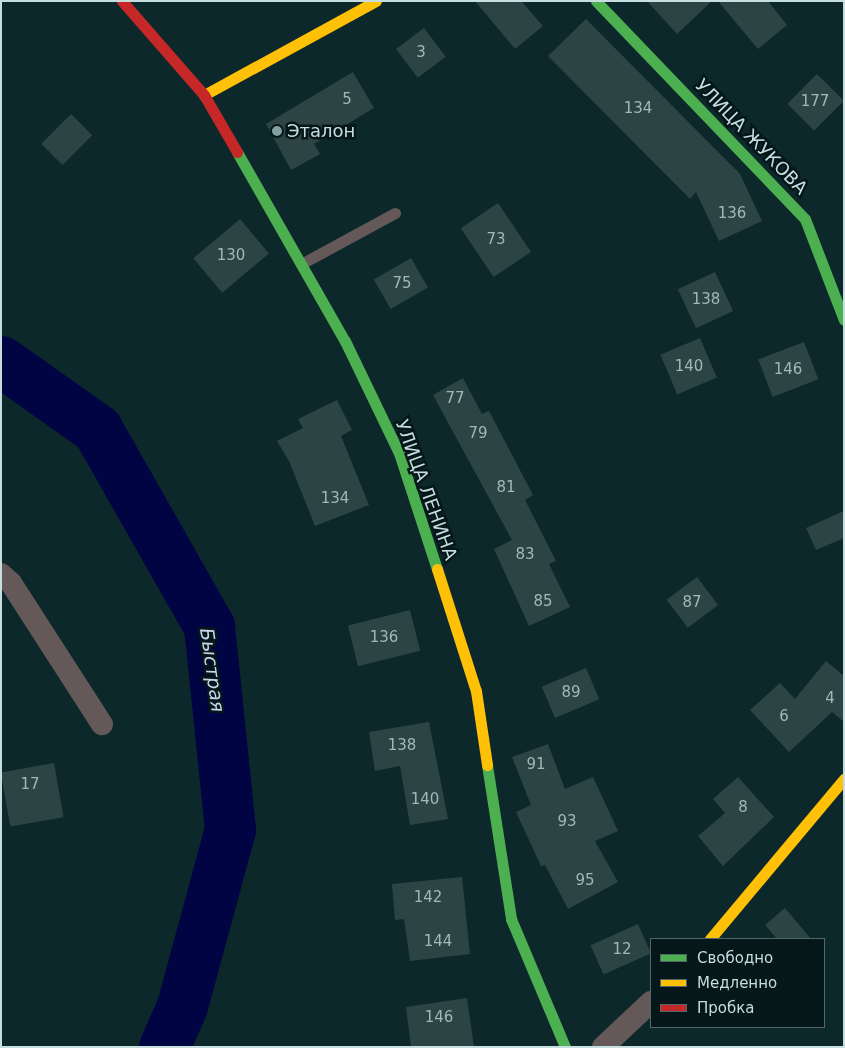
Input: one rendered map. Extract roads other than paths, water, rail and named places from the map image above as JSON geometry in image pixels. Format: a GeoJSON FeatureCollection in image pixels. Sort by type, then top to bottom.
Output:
{"type":"FeatureCollection","features":[{"type":"Feature","properties":{"kind":"street","name":"УЛИЦА ЛЕНИНА"},"geometry":{"type":"LineString","coordinates":[[122,1],[204,95],[345,340],[399,453],[476,691],[510,919],[565,1047]]}},
{"type":"Feature","properties":{"kind":"street"},"geometry":{"type":"LineString","coordinates":[[204,95],[376,1]]}},
{"type":"Feature","properties":{"kind":"street","name":"УЛИЦА ЖУКОВА"},"geometry":{"type":"LineString","coordinates":[[596,1],[805,218],[844,320]]}},
{"type":"Feature","properties":{"kind":"street"},"geometry":{"type":"LineString","coordinates":[[1,574],[12,583],[102,724]]}},
{"type":"Feature","properties":{"kind":"street"},"geometry":{"type":"LineString","coordinates":[[711,938],[844,779]]}},
{"type":"Feature","properties":{"kind":"street"},"geometry":{"type":"LineString","coordinates":[[603,1047],[650,1003]]}},
{"type":"Feature","properties":{"kind":"lane"},"geometry":{"type":"LineString","coordinates":[[301,264],[395,213]]}},
{"type":"Feature","properties":{"kind":"waterway","name":"Быстрая"},"geometry":{"type":"LineString","coordinates":[[1,361],[97,429],[209,626],[230,829],[182,1006],[164,1047]]}},
{"type":"Feature","properties":{"kind":"place","name":"Эталон"},"geometry":{"type":"Point","coordinates":[277,131]}}]}
